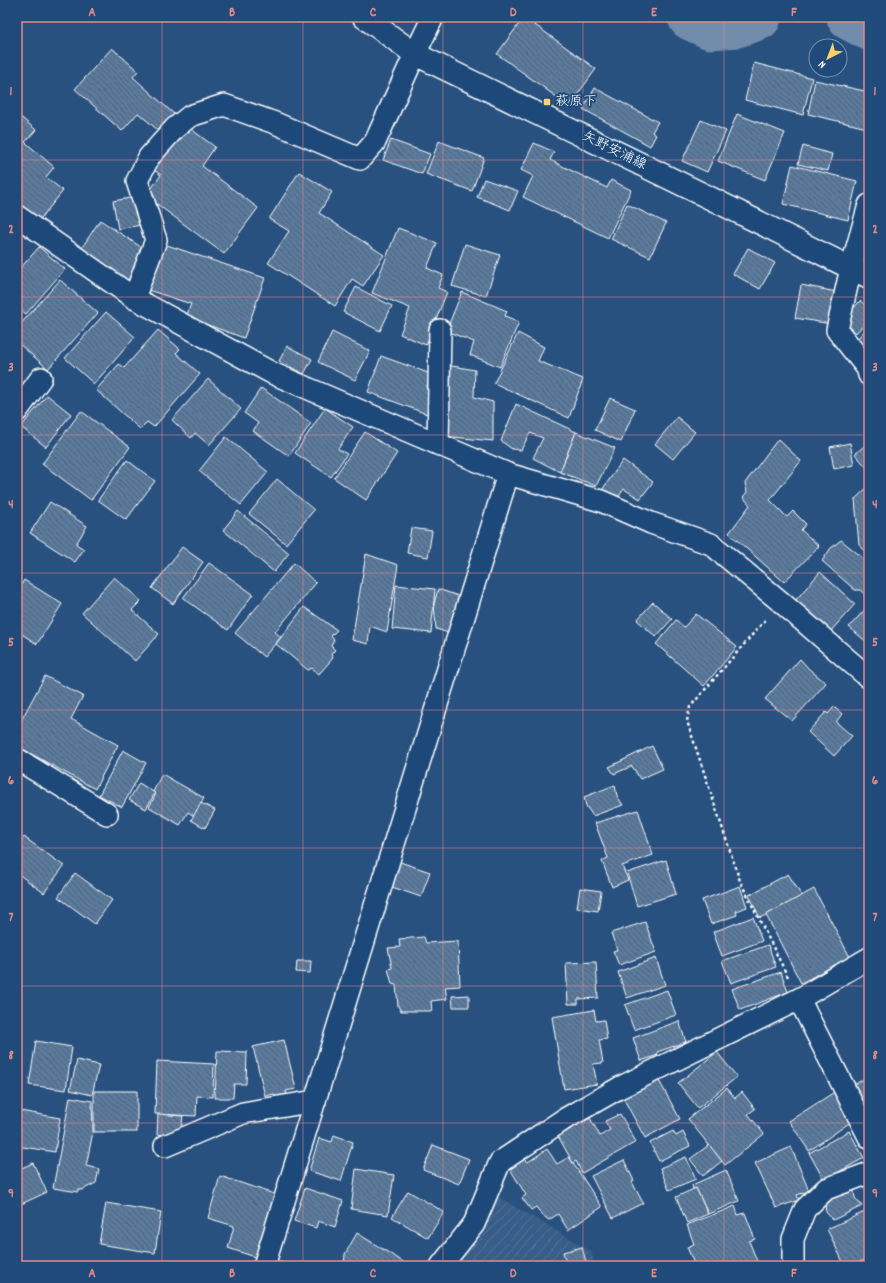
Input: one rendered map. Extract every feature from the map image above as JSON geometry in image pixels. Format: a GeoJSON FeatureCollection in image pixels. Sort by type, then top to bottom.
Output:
{"type":"FeatureCollection","features":[{"type":"Feature","properties":{"kind":"main road","name":"矢野安浦線"},"geometry":{"type":"LineString","coordinates":[[364,17],[415,54],[860,273]]}},
{"type":"Feature","properties":{"kind":"street"},"geometry":{"type":"LineString","coordinates":[[134,298],[156,240],[137,181],[149,157],[175,128],[190,116],[224,105],[275,123],[360,159],[375,142],[433,17]]}},
{"type":"Feature","properties":{"kind":"street"},"geometry":{"type":"LineString","coordinates":[[869,205],[860,273],[837,330],[867,368],[869,375]]}},
{"type":"Feature","properties":{"kind":"street"},"geometry":{"type":"LineString","coordinates":[[17,216],[134,298],[272,373],[508,474],[601,501],[651,523],[711,544],[869,678]]}},
{"type":"Feature","properties":{"kind":"street"},"geometry":{"type":"LineString","coordinates":[[438,444],[440,330]]}},
{"type":"Feature","properties":{"kind":"street"},"geometry":{"type":"LineString","coordinates":[[17,411],[41,378]]}},
{"type":"Feature","properties":{"kind":"street"},"geometry":{"type":"LineString","coordinates":[[264,1266],[508,474]]}},
{"type":"Feature","properties":{"kind":"street"},"geometry":{"type":"LineString","coordinates":[[17,759],[107,814]]}},
{"type":"Feature","properties":{"kind":"street"},"geometry":{"type":"LineString","coordinates":[[441,1266],[474,1224],[500,1162],[563,1120],[619,1088],[799,999],[869,958]]}},
{"type":"Feature","properties":{"kind":"street"},"geometry":{"type":"LineString","coordinates":[[799,999],[869,1137]]}},
{"type":"Feature","properties":{"kind":"street"},"geometry":{"type":"LineString","coordinates":[[165,1146],[244,1114],[315,1101]]}},
{"type":"Feature","properties":{"kind":"street"},"geometry":{"type":"LineString","coordinates":[[793,1266],[793,1239],[805,1209],[826,1188],[869,1173]]}},
{"type":"Feature","properties":{"kind":"path"},"geometry":{"type":"LineString","coordinates":[[781,602],[690,707],[687,721],[740,880],[799,999]]}},
{"type":"Feature","properties":{"kind":"shaded area"},"geometry":{"type":"Polygon","coordinates":[[[493,1194],[591,1251],[595,1266],[453,1266],[476,1240],[485,1220],[493,1194]]]}},
{"type":"Feature","properties":{"kind":"building"},"geometry":{"type":"Polygon","coordinates":[[[524,17],[596,69],[569,106],[497,54],[524,17]]]}},
{"type":"Feature","properties":{"kind":"building"},"geometry":{"type":"Polygon","coordinates":[[[112,48],[138,71],[133,77],[174,114],[159,131],[138,113],[122,131],[75,89],[112,48]]]}},
{"type":"Feature","properties":{"kind":"building"},"geometry":{"type":"Polygon","coordinates":[[[754,63],[812,78],[803,115],[745,100],[754,63]]]}},
{"type":"Feature","properties":{"kind":"building"},"geometry":{"type":"Polygon","coordinates":[[[815,80],[869,92],[869,118],[867,128],[808,114],[815,80]]]}},
{"type":"Feature","properties":{"kind":"building"},"geometry":{"type":"Polygon","coordinates":[[[595,88],[658,122],[652,132],[656,135],[650,146],[583,109],[595,88]]]}},
{"type":"Feature","properties":{"kind":"building"},"geometry":{"type":"Polygon","coordinates":[[[17,114],[36,130],[25,142],[54,167],[46,177],[63,191],[36,224],[17,208],[17,114]]]}},
{"type":"Feature","properties":{"kind":"building"},"geometry":{"type":"Polygon","coordinates":[[[737,114],[785,133],[765,180],[718,161],[737,114]]]}},
{"type":"Feature","properties":{"kind":"building"},"geometry":{"type":"Polygon","coordinates":[[[701,120],[726,131],[707,172],[682,161],[701,120]]]}},
{"type":"Feature","properties":{"kind":"building"},"geometry":{"type":"Polygon","coordinates":[[[187,126],[215,147],[202,166],[258,208],[224,254],[146,196],[161,175],[154,170],[187,126]]]}},
{"type":"Feature","properties":{"kind":"building"},"geometry":{"type":"Polygon","coordinates":[[[391,140],[430,154],[422,174],[383,160],[391,140]]]}},
{"type":"Feature","properties":{"kind":"building"},"geometry":{"type":"Polygon","coordinates":[[[439,141],[484,158],[472,191],[426,174],[439,141]]]}},
{"type":"Feature","properties":{"kind":"building"},"geometry":{"type":"Polygon","coordinates":[[[534,143],[554,152],[550,160],[607,188],[611,180],[631,190],[608,238],[523,197],[533,176],[521,170],[534,143]]]}},
{"type":"Feature","properties":{"kind":"building"},"geometry":{"type":"Polygon","coordinates":[[[803,146],[832,154],[828,171],[798,164],[803,146]]]}},
{"type":"Feature","properties":{"kind":"building"},"geometry":{"type":"Polygon","coordinates":[[[792,165],[857,181],[848,220],[783,204],[792,165]]]}},
{"type":"Feature","properties":{"kind":"building"},"geometry":{"type":"Polygon","coordinates":[[[299,172],[332,192],[319,213],[384,255],[363,286],[352,279],[335,306],[268,263],[289,231],[269,219],[299,172]]]}},
{"type":"Feature","properties":{"kind":"building"},"geometry":{"type":"Polygon","coordinates":[[[484,179],[518,191],[510,210],[477,197],[484,179]]]}},
{"type":"Feature","properties":{"kind":"building"},"geometry":{"type":"Polygon","coordinates":[[[136,197],[141,225],[118,229],[113,201],[136,197]]]}},
{"type":"Feature","properties":{"kind":"building"},"geometry":{"type":"Polygon","coordinates":[[[627,204],[666,223],[650,257],[611,239],[627,204]]]}},
{"type":"Feature","properties":{"kind":"building"},"geometry":{"type":"Polygon","coordinates":[[[100,220],[147,251],[126,283],[79,252],[100,220]]]}},
{"type":"Feature","properties":{"kind":"building"},"geometry":{"type":"Polygon","coordinates":[[[398,228],[437,243],[427,268],[443,275],[438,288],[447,292],[426,345],[400,334],[410,308],[372,293],[398,228]]]}},
{"type":"Feature","properties":{"kind":"building"},"geometry":{"type":"Polygon","coordinates":[[[164,244],[265,278],[244,338],[186,317],[191,304],[148,290],[164,244]]]}},
{"type":"Feature","properties":{"kind":"building"},"geometry":{"type":"Polygon","coordinates":[[[465,244],[500,255],[486,296],[452,286],[465,244]]]}},
{"type":"Feature","properties":{"kind":"building"},"geometry":{"type":"Polygon","coordinates":[[[39,247],[65,269],[26,314],[17,307],[17,303],[22,297],[17,292],[17,272],[39,247]]]}},
{"type":"Feature","properties":{"kind":"building"},"geometry":{"type":"Polygon","coordinates":[[[748,248],[775,263],[760,289],[733,274],[748,248]]]}},
{"type":"Feature","properties":{"kind":"building"},"geometry":{"type":"Polygon","coordinates":[[[60,280],[98,313],[48,369],[17,342],[17,328],[60,280]]]}},
{"type":"Feature","properties":{"kind":"building"},"geometry":{"type":"Polygon","coordinates":[[[801,285],[837,292],[831,324],[795,318],[801,285]]]}},
{"type":"Feature","properties":{"kind":"building"},"geometry":{"type":"Polygon","coordinates":[[[356,287],[392,306],[380,331],[343,312],[356,287]]]}},
{"type":"Feature","properties":{"kind":"building"},"geometry":{"type":"Polygon","coordinates":[[[462,292],[507,311],[505,316],[519,322],[500,367],[470,355],[474,342],[446,331],[462,292]]]}},
{"type":"Feature","properties":{"kind":"building"},"geometry":{"type":"Polygon","coordinates":[[[860,301],[869,308],[869,319],[856,333],[843,320],[860,301]]]}},
{"type":"Feature","properties":{"kind":"building"},"geometry":{"type":"Polygon","coordinates":[[[106,312],[135,337],[94,384],[65,358],[106,312]]]}},
{"type":"Feature","properties":{"kind":"building"},"geometry":{"type":"Polygon","coordinates":[[[869,326],[869,352],[856,340],[869,326]]]}},
{"type":"Feature","properties":{"kind":"building"},"geometry":{"type":"Polygon","coordinates":[[[158,330],[180,349],[176,353],[200,374],[154,427],[147,422],[140,429],[96,390],[119,364],[124,368],[158,330]]]}},
{"type":"Feature","properties":{"kind":"building"},"geometry":{"type":"Polygon","coordinates":[[[332,332],[370,351],[355,380],[318,362],[332,332]]]}},
{"type":"Feature","properties":{"kind":"building"},"geometry":{"type":"Polygon","coordinates":[[[518,333],[544,347],[538,361],[583,379],[569,418],[494,383],[518,333]]]}},
{"type":"Feature","properties":{"kind":"building"},"geometry":{"type":"Polygon","coordinates":[[[287,346],[312,359],[304,374],[279,361],[287,346]]]}},
{"type":"Feature","properties":{"kind":"building"},"geometry":{"type":"Polygon","coordinates":[[[381,356],[431,374],[426,389],[435,392],[427,414],[368,392],[381,356]]]}},
{"type":"Feature","properties":{"kind":"building"},"geometry":{"type":"Polygon","coordinates":[[[447,365],[475,370],[474,397],[493,402],[493,441],[443,436],[447,365]]]}},
{"type":"Feature","properties":{"kind":"building"},"geometry":{"type":"Polygon","coordinates":[[[208,379],[241,409],[209,445],[195,433],[191,438],[172,420],[208,379]]]}},
{"type":"Feature","properties":{"kind":"building"},"geometry":{"type":"Polygon","coordinates":[[[261,388],[311,423],[289,456],[253,431],[258,423],[244,413],[261,388]]]}},
{"type":"Feature","properties":{"kind":"building"},"geometry":{"type":"Polygon","coordinates":[[[47,395],[71,414],[46,447],[21,427],[47,395]]]}},
{"type":"Feature","properties":{"kind":"building"},"geometry":{"type":"Polygon","coordinates":[[[610,398],[635,409],[621,442],[595,430],[610,398]]]}},
{"type":"Feature","properties":{"kind":"building"},"geometry":{"type":"Polygon","coordinates":[[[516,404],[576,432],[560,472],[533,458],[543,438],[530,433],[521,450],[512,449],[501,441],[516,404]]]}},
{"type":"Feature","properties":{"kind":"building"},"geometry":{"type":"Polygon","coordinates":[[[325,408],[353,427],[338,449],[347,454],[331,477],[295,453],[325,408]]]}},
{"type":"Feature","properties":{"kind":"building"},"geometry":{"type":"Polygon","coordinates":[[[81,411],[130,447],[91,500],[42,464],[81,411]]]}},
{"type":"Feature","properties":{"kind":"building"},"geometry":{"type":"Polygon","coordinates":[[[677,417],[695,432],[673,459],[655,444],[677,417]]]}},
{"type":"Feature","properties":{"kind":"building"},"geometry":{"type":"Polygon","coordinates":[[[365,432],[397,453],[366,500],[334,478],[365,432]]]}},
{"type":"Feature","properties":{"kind":"building"},"geometry":{"type":"Polygon","coordinates":[[[576,432],[615,448],[596,486],[560,472],[576,432]]]}},
{"type":"Feature","properties":{"kind":"building"},"geometry":{"type":"Polygon","coordinates":[[[226,437],[268,472],[241,505],[199,471],[226,437]]]}},
{"type":"Feature","properties":{"kind":"building"},"geometry":{"type":"Polygon","coordinates":[[[778,439],[801,461],[770,500],[787,517],[793,511],[806,524],[801,530],[819,546],[784,582],[729,533],[750,505],[743,497],[747,492],[745,483],[778,439]]]}},
{"type":"Feature","properties":{"kind":"building"},"geometry":{"type":"Polygon","coordinates":[[[869,442],[869,470],[855,454],[869,442]]]}},
{"type":"Feature","properties":{"kind":"building"},"geometry":{"type":"Polygon","coordinates":[[[850,443],[854,465],[834,469],[830,447],[850,443]]]}},
{"type":"Feature","properties":{"kind":"building"},"geometry":{"type":"Polygon","coordinates":[[[127,460],[155,481],[126,520],[98,500],[127,460]]]}},
{"type":"Feature","properties":{"kind":"building"},"geometry":{"type":"Polygon","coordinates":[[[623,460],[653,482],[640,499],[624,489],[616,500],[602,490],[623,460]]]}},
{"type":"Feature","properties":{"kind":"building"},"geometry":{"type":"Polygon","coordinates":[[[277,479],[314,510],[286,544],[249,514],[277,479]]]}},
{"type":"Feature","properties":{"kind":"building"},"geometry":{"type":"Polygon","coordinates":[[[869,486],[869,554],[859,545],[855,499],[869,486]]]}},
{"type":"Feature","properties":{"kind":"building"},"geometry":{"type":"Polygon","coordinates":[[[50,502],[87,526],[76,544],[84,549],[75,562],[30,533],[50,502]]]}},
{"type":"Feature","properties":{"kind":"building"},"geometry":{"type":"Polygon","coordinates":[[[238,511],[289,553],[274,572],[223,530],[238,511]]]}},
{"type":"Feature","properties":{"kind":"building"},"geometry":{"type":"Polygon","coordinates":[[[411,528],[432,531],[428,557],[407,553],[411,528]]]}},
{"type":"Feature","properties":{"kind":"building"},"geometry":{"type":"Polygon","coordinates":[[[841,540],[869,563],[869,598],[860,590],[855,590],[822,561],[831,548],[841,540]]]}},
{"type":"Feature","properties":{"kind":"building"},"geometry":{"type":"Polygon","coordinates":[[[182,547],[203,562],[173,604],[152,588],[182,547]]]}},
{"type":"Feature","properties":{"kind":"building"},"geometry":{"type":"Polygon","coordinates":[[[366,554],[398,565],[387,632],[370,626],[368,644],[352,640],[366,554]]]}},
{"type":"Feature","properties":{"kind":"building"},"geometry":{"type":"Polygon","coordinates":[[[209,563],[253,594],[228,630],[183,598],[209,563]]]}},
{"type":"Feature","properties":{"kind":"building"},"geometry":{"type":"Polygon","coordinates":[[[294,563],[316,583],[275,632],[281,637],[264,657],[235,633],[294,563]]]}},
{"type":"Feature","properties":{"kind":"building"},"geometry":{"type":"Polygon","coordinates":[[[820,572],[855,604],[829,633],[794,602],[820,572]]]}},
{"type":"Feature","properties":{"kind":"building"},"geometry":{"type":"Polygon","coordinates":[[[114,577],[141,601],[132,610],[159,634],[135,661],[82,613],[114,577]]]}},
{"type":"Feature","properties":{"kind":"building"},"geometry":{"type":"Polygon","coordinates":[[[24,580],[62,604],[37,644],[17,631],[17,592],[24,580]]]}},
{"type":"Feature","properties":{"kind":"building"},"geometry":{"type":"Polygon","coordinates":[[[396,585],[435,589],[431,633],[392,629],[396,585]]]}},
{"type":"Feature","properties":{"kind":"building"},"geometry":{"type":"Polygon","coordinates":[[[438,589],[467,599],[455,635],[436,629],[434,604],[438,589]]]}},
{"type":"Feature","properties":{"kind":"building"},"geometry":{"type":"Polygon","coordinates":[[[653,602],[672,619],[656,637],[637,620],[653,602]]]}},
{"type":"Feature","properties":{"kind":"building"},"geometry":{"type":"Polygon","coordinates":[[[869,605],[869,644],[849,627],[869,605]]]}},
{"type":"Feature","properties":{"kind":"building"},"geometry":{"type":"Polygon","coordinates":[[[304,607],[337,630],[331,636],[334,640],[331,646],[335,650],[331,654],[333,658],[319,674],[312,668],[308,670],[276,644],[304,607]]]}},
{"type":"Feature","properties":{"kind":"building"},"geometry":{"type":"Polygon","coordinates":[[[696,614],[737,647],[704,686],[656,644],[676,620],[684,627],[696,614]]]}},
{"type":"Feature","properties":{"kind":"building"},"geometry":{"type":"Polygon","coordinates":[[[800,659],[809,669],[826,683],[792,721],[765,699],[800,659]]]}},
{"type":"Feature","properties":{"kind":"building"},"geometry":{"type":"Polygon","coordinates":[[[45,676],[83,696],[71,719],[118,745],[95,789],[17,746],[17,728],[45,676]]]}},
{"type":"Feature","properties":{"kind":"building"},"geometry":{"type":"Polygon","coordinates":[[[834,707],[842,714],[836,722],[852,736],[834,756],[808,732],[826,712],[828,714],[834,707]]]}},
{"type":"Feature","properties":{"kind":"building"},"geometry":{"type":"Polygon","coordinates":[[[652,746],[663,769],[640,779],[632,766],[614,774],[609,767],[652,746]]]}},
{"type":"Feature","properties":{"kind":"building"},"geometry":{"type":"Polygon","coordinates":[[[123,750],[146,763],[122,807],[99,795],[123,750]]]}},
{"type":"Feature","properties":{"kind":"building"},"geometry":{"type":"Polygon","coordinates":[[[162,774],[204,798],[194,816],[188,812],[180,825],[149,807],[156,794],[153,792],[162,774]]]}},
{"type":"Feature","properties":{"kind":"building"},"geometry":{"type":"Polygon","coordinates":[[[139,783],[155,793],[146,809],[129,800],[139,783]]]}},
{"type":"Feature","properties":{"kind":"building"},"geometry":{"type":"Polygon","coordinates":[[[615,785],[617,796],[623,805],[593,816],[586,806],[584,797],[615,785]]]}},
{"type":"Feature","properties":{"kind":"building"},"geometry":{"type":"Polygon","coordinates":[[[201,803],[215,810],[205,828],[191,820],[201,803]]]}},
{"type":"Feature","properties":{"kind":"building"},"geometry":{"type":"Polygon","coordinates":[[[638,810],[653,855],[622,866],[628,880],[612,887],[602,861],[608,858],[595,823],[638,810]]]}},
{"type":"Feature","properties":{"kind":"building"},"geometry":{"type":"Polygon","coordinates":[[[24,837],[64,866],[44,893],[17,873],[17,847],[24,837]]]}},
{"type":"Feature","properties":{"kind":"building"},"geometry":{"type":"Polygon","coordinates":[[[666,860],[676,894],[637,906],[627,873],[666,860]]]}},
{"type":"Feature","properties":{"kind":"building"},"geometry":{"type":"Polygon","coordinates":[[[397,861],[430,872],[421,897],[389,886],[397,861]]]}},
{"type":"Feature","properties":{"kind":"building"},"geometry":{"type":"Polygon","coordinates":[[[75,873],[112,900],[95,924],[58,897],[75,873]]]}},
{"type":"Feature","properties":{"kind":"building"},"geometry":{"type":"Polygon","coordinates":[[[788,874],[802,896],[760,918],[749,895],[788,874]]]}},
{"type":"Feature","properties":{"kind":"building"},"geometry":{"type":"Polygon","coordinates":[[[740,886],[747,907],[736,911],[737,915],[711,924],[702,900],[740,886]]]}},
{"type":"Feature","properties":{"kind":"building"},"geometry":{"type":"Polygon","coordinates":[[[580,888],[601,891],[598,911],[577,908],[580,888]]]}},
{"type":"Feature","properties":{"kind":"building"},"geometry":{"type":"Polygon","coordinates":[[[814,889],[850,957],[801,983],[766,915],[814,889]]]}},
{"type":"Feature","properties":{"kind":"building"},"geometry":{"type":"Polygon","coordinates":[[[753,917],[762,941],[722,956],[713,932],[753,917]]]}},
{"type":"Feature","properties":{"kind":"building"},"geometry":{"type":"Polygon","coordinates":[[[645,922],[656,952],[619,965],[613,951],[617,950],[611,933],[645,922]]]}},
{"type":"Feature","properties":{"kind":"building"},"geometry":{"type":"Polygon","coordinates":[[[424,937],[426,943],[458,941],[460,986],[445,987],[447,999],[431,1001],[432,1011],[401,1011],[398,1006],[396,985],[392,984],[388,969],[392,968],[388,948],[400,947],[399,939],[424,937]]]}},
{"type":"Feature","properties":{"kind":"building"},"geometry":{"type":"Polygon","coordinates":[[[768,945],[776,967],[731,983],[722,961],[768,945]]]}},
{"type":"Feature","properties":{"kind":"building"},"geometry":{"type":"Polygon","coordinates":[[[656,958],[665,985],[627,998],[618,972],[656,958]]]}},
{"type":"Feature","properties":{"kind":"building"},"geometry":{"type":"Polygon","coordinates":[[[297,961],[311,961],[310,973],[296,972],[297,961]]]}},
{"type":"Feature","properties":{"kind":"building"},"geometry":{"type":"Polygon","coordinates":[[[596,962],[598,998],[578,999],[578,1004],[568,1004],[566,963],[596,962]]]}},
{"type":"Feature","properties":{"kind":"building"},"geometry":{"type":"Polygon","coordinates":[[[781,972],[788,992],[740,1010],[732,989],[781,972]]]}},
{"type":"Feature","properties":{"kind":"building"},"geometry":{"type":"Polygon","coordinates":[[[667,990],[676,1015],[634,1030],[625,1005],[667,990]]]}},
{"type":"Feature","properties":{"kind":"building"},"geometry":{"type":"Polygon","coordinates":[[[469,995],[469,1007],[453,1007],[452,996],[469,995]]]}},
{"type":"Feature","properties":{"kind":"building"},"geometry":{"type":"Polygon","coordinates":[[[594,1010],[596,1021],[604,1020],[607,1039],[599,1040],[603,1063],[593,1064],[597,1084],[564,1089],[552,1017],[594,1010]]]}},
{"type":"Feature","properties":{"kind":"building"},"geometry":{"type":"Polygon","coordinates":[[[679,1021],[686,1042],[657,1052],[658,1055],[641,1061],[633,1038],[679,1021]]]}},
{"type":"Feature","properties":{"kind":"building"},"geometry":{"type":"Polygon","coordinates":[[[284,1040],[296,1089],[286,1091],[287,1095],[275,1098],[274,1094],[265,1096],[253,1047],[284,1040]]]}},
{"type":"Feature","properties":{"kind":"building"},"geometry":{"type":"Polygon","coordinates":[[[36,1041],[72,1047],[66,1090],[29,1085],[36,1041]]]}},
{"type":"Feature","properties":{"kind":"building"},"geometry":{"type":"Polygon","coordinates":[[[217,1051],[247,1052],[246,1084],[234,1084],[233,1098],[215,1098],[217,1051]]]}},
{"type":"Feature","properties":{"kind":"building"},"geometry":{"type":"Polygon","coordinates":[[[717,1052],[737,1077],[698,1108],[678,1083],[717,1052]]]}},
{"type":"Feature","properties":{"kind":"building"},"geometry":{"type":"Polygon","coordinates":[[[77,1060],[99,1065],[92,1095],[70,1090],[77,1060]]]}},
{"type":"Feature","properties":{"kind":"building"},"geometry":{"type":"Polygon","coordinates":[[[157,1061],[214,1064],[213,1097],[197,1096],[196,1116],[155,1114],[157,1061]]]}},
{"type":"Feature","properties":{"kind":"building"},"geometry":{"type":"Polygon","coordinates":[[[869,1076],[869,1103],[858,1109],[847,1089],[869,1076]]]}},
{"type":"Feature","properties":{"kind":"building"},"geometry":{"type":"Polygon","coordinates":[[[657,1077],[680,1119],[645,1138],[622,1096],[657,1077]]]}},
{"type":"Feature","properties":{"kind":"building"},"geometry":{"type":"Polygon","coordinates":[[[727,1088],[735,1098],[742,1092],[755,1109],[748,1114],[764,1134],[725,1165],[688,1119],[727,1088]]]}},
{"type":"Feature","properties":{"kind":"building"},"geometry":{"type":"Polygon","coordinates":[[[94,1091],[137,1091],[137,1132],[94,1132],[94,1091]]]}},
{"type":"Feature","properties":{"kind":"building"},"geometry":{"type":"Polygon","coordinates":[[[836,1091],[855,1119],[809,1151],[789,1121],[836,1091]]]}},
{"type":"Feature","properties":{"kind":"building"},"geometry":{"type":"Polygon","coordinates":[[[70,1097],[92,1101],[93,1132],[86,1166],[99,1169],[96,1183],[82,1190],[78,1190],[78,1192],[53,1188],[70,1097]]]}},
{"type":"Feature","properties":{"kind":"building"},"geometry":{"type":"Polygon","coordinates":[[[20,1111],[60,1118],[55,1152],[17,1146],[17,1127],[20,1111]]]}},
{"type":"Feature","properties":{"kind":"building"},"geometry":{"type":"Polygon","coordinates":[[[158,1114],[183,1116],[181,1131],[157,1135],[158,1114]]]}},
{"type":"Feature","properties":{"kind":"building"},"geometry":{"type":"Polygon","coordinates":[[[620,1114],[636,1142],[582,1173],[576,1161],[573,1163],[558,1136],[590,1118],[600,1136],[610,1130],[605,1121],[620,1114]]]}},
{"type":"Feature","properties":{"kind":"building"},"geometry":{"type":"Polygon","coordinates":[[[673,1131],[676,1136],[683,1132],[690,1146],[659,1161],[650,1143],[673,1131]]]}},
{"type":"Feature","properties":{"kind":"building"},"geometry":{"type":"Polygon","coordinates":[[[849,1131],[864,1158],[824,1180],[809,1153],[849,1131]]]}},
{"type":"Feature","properties":{"kind":"building"},"geometry":{"type":"Polygon","coordinates":[[[334,1135],[353,1142],[341,1181],[309,1171],[319,1138],[332,1142],[334,1135]]]}},
{"type":"Feature","properties":{"kind":"building"},"geometry":{"type":"Polygon","coordinates":[[[433,1145],[469,1159],[459,1184],[423,1170],[433,1145]]]}},
{"type":"Feature","properties":{"kind":"building"},"geometry":{"type":"Polygon","coordinates":[[[709,1145],[722,1161],[703,1176],[690,1159],[709,1145]]]}},
{"type":"Feature","properties":{"kind":"building"},"geometry":{"type":"Polygon","coordinates":[[[791,1147],[809,1191],[797,1195],[799,1200],[776,1208],[755,1163],[791,1147]]]}},
{"type":"Feature","properties":{"kind":"building"},"geometry":{"type":"Polygon","coordinates":[[[547,1149],[557,1164],[569,1157],[602,1207],[568,1230],[558,1214],[549,1220],[542,1215],[536,1207],[531,1210],[522,1198],[526,1195],[510,1169],[525,1159],[528,1162],[547,1149]]]}},
{"type":"Feature","properties":{"kind":"building"},"geometry":{"type":"Polygon","coordinates":[[[686,1157],[696,1179],[669,1190],[660,1168],[686,1157]]]}},
{"type":"Feature","properties":{"kind":"building"},"geometry":{"type":"Polygon","coordinates":[[[624,1160],[634,1181],[632,1182],[643,1203],[613,1218],[591,1176],[624,1160]]]}},
{"type":"Feature","properties":{"kind":"building"},"geometry":{"type":"Polygon","coordinates":[[[33,1163],[47,1192],[17,1206],[17,1170],[33,1163]]]}},
{"type":"Feature","properties":{"kind":"building"},"geometry":{"type":"Polygon","coordinates":[[[356,1169],[394,1175],[388,1215],[351,1209],[356,1169]]]}},
{"type":"Feature","properties":{"kind":"building"},"geometry":{"type":"Polygon","coordinates":[[[726,1170],[739,1201],[708,1214],[696,1188],[693,1189],[692,1185],[726,1170]]]}},
{"type":"Feature","properties":{"kind":"building"},"geometry":{"type":"Polygon","coordinates":[[[220,1176],[277,1195],[258,1258],[228,1248],[234,1226],[208,1218],[220,1176]]]}},
{"type":"Feature","properties":{"kind":"building"},"geometry":{"type":"Polygon","coordinates":[[[853,1185],[855,1198],[862,1206],[833,1220],[826,1212],[824,1199],[853,1185]]]}},
{"type":"Feature","properties":{"kind":"building"},"geometry":{"type":"Polygon","coordinates":[[[305,1188],[343,1201],[335,1227],[318,1221],[316,1228],[294,1221],[305,1188]]]}},
{"type":"Feature","properties":{"kind":"building"},"geometry":{"type":"Polygon","coordinates":[[[696,1188],[708,1214],[687,1223],[676,1197],[696,1188]]]}},
{"type":"Feature","properties":{"kind":"building"},"geometry":{"type":"Polygon","coordinates":[[[408,1191],[444,1212],[428,1238],[392,1217],[408,1191]]]}},
{"type":"Feature","properties":{"kind":"building"},"geometry":{"type":"Polygon","coordinates":[[[106,1203],[161,1212],[155,1253],[99,1244],[106,1203]]]}},
{"type":"Feature","properties":{"kind":"building"},"geometry":{"type":"Polygon","coordinates":[[[735,1206],[738,1215],[745,1213],[755,1239],[749,1241],[759,1266],[695,1266],[687,1247],[694,1244],[687,1225],[735,1206]]]}},
{"type":"Feature","properties":{"kind":"building"},"geometry":{"type":"Polygon","coordinates":[[[869,1210],[869,1258],[851,1266],[845,1266],[827,1229],[869,1210]]]}},
{"type":"Feature","properties":{"kind":"building"},"geometry":{"type":"Polygon","coordinates":[[[357,1233],[408,1266],[344,1266],[345,1254],[357,1233]]]}},
{"type":"Feature","properties":{"kind":"building"},"geometry":{"type":"Polygon","coordinates":[[[582,1247],[587,1266],[567,1266],[563,1252],[582,1247]]]}},
{"type":"Feature","properties":{"kind":"building"},"geometry":{"type":"Polygon","coordinates":[[[278,1261],[292,1266],[276,1266],[278,1261]]]}},
{"type":"Feature","properties":{"kind":"waterway"},"geometry":{"type":"LineString","coordinates":[[691,17],[711,26],[737,24],[758,17]]}},
{"type":"Feature","properties":{"kind":"waterway"},"geometry":{"type":"LineString","coordinates":[[850,17],[869,27]]}},
{"type":"Feature","properties":{"kind":"place","name":"萩原下"},"geometry":{"type":"Point","coordinates":[547,102]}}]}
